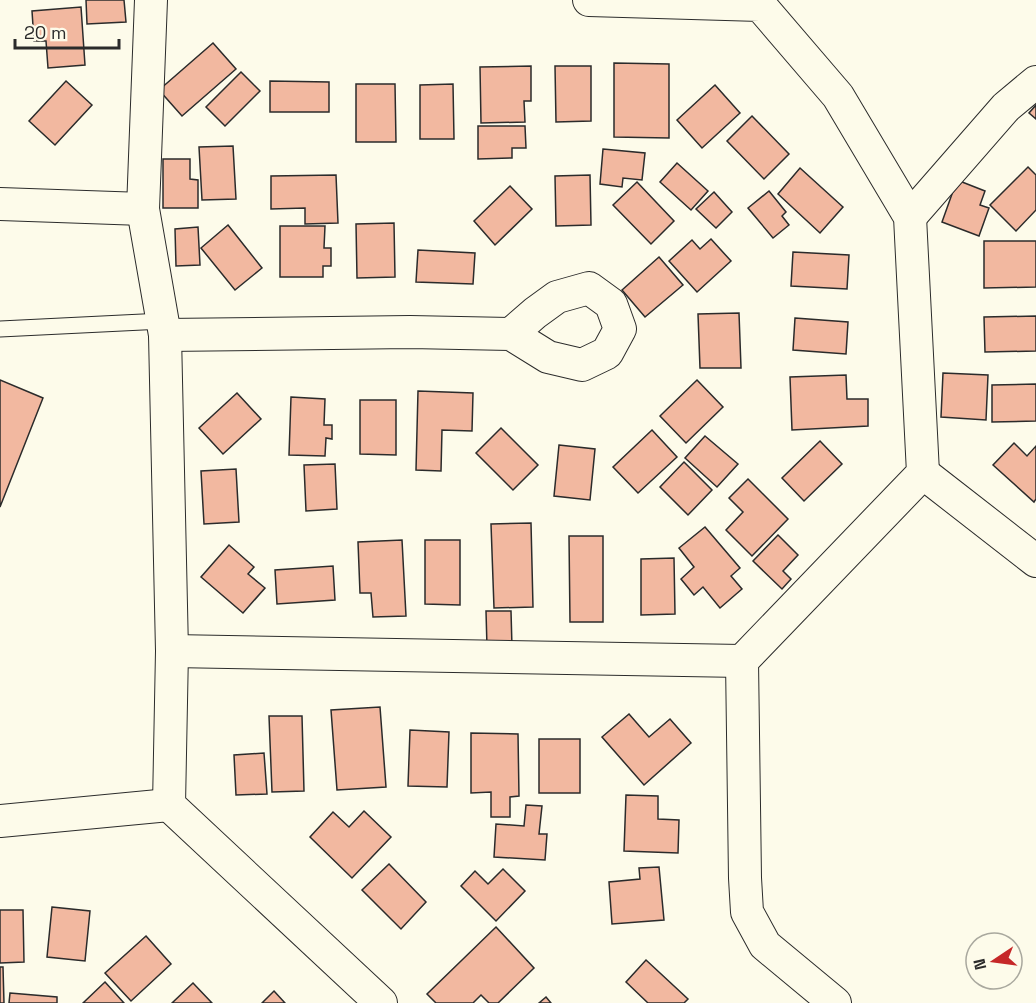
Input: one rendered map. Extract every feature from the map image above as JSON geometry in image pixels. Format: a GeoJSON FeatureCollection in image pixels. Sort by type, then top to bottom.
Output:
{"type":"FeatureCollection","features":[{"type":"Feature","properties":{"kind":"street"},"geometry":{"type":"LineString","coordinates":[[151,0],[143,209],[164,328],[172,651],[169,805],[381,1003]]}},
{"type":"Feature","properties":{"kind":"street"},"geometry":{"type":"LineString","coordinates":[[588,0],[763,3],[838,96],[910,217],[923,473],[742,661],[747,912],[765,945],[835,1003]]}},
{"type":"Feature","properties":{"kind":"street"},"geometry":{"type":"LineString","coordinates":[[910,217],[1006,108],[1036,82]]}},
{"type":"Feature","properties":{"kind":"street"},"geometry":{"type":"LineString","coordinates":[[0,204],[143,209]]}},
{"type":"Feature","properties":{"kind":"street"},"geometry":{"type":"LineString","coordinates":[[164,328],[512,334]]}},
{"type":"Feature","properties":{"kind":"street"},"geometry":{"type":"LineString","coordinates":[[923,473],[1036,561]]}},
{"type":"Feature","properties":{"kind":"street"},"geometry":{"type":"LineString","coordinates":[[172,651],[742,661]]}},
{"type":"Feature","properties":{"kind":"street"},"geometry":{"type":"LineString","coordinates":[[0,821],[169,805]]}},
{"type":"Feature","properties":{"kind":"lane"},"geometry":{"type":"LineString","coordinates":[[0,329],[164,328]]}},
{"type":"Feature","properties":{"kind":"building"},"geometry":{"type":"Polygon","coordinates":[[[86,0],[124,0],[126,22],[87,24],[86,0]]]}},
{"type":"Feature","properties":{"kind":"building"},"geometry":{"type":"Polygon","coordinates":[[[81,7],[85,65],[48,68],[46,41],[34,41],[32,11],[81,7]]]}},
{"type":"Feature","properties":{"kind":"building"},"geometry":{"type":"Polygon","coordinates":[[[213,43],[236,69],[182,116],[159,90],[213,43]]]}},
{"type":"Feature","properties":{"kind":"building"},"geometry":{"type":"Polygon","coordinates":[[[614,63],[669,64],[669,138],[614,137],[614,63]]]}},
{"type":"Feature","properties":{"kind":"building"},"geometry":{"type":"Polygon","coordinates":[[[531,66],[531,101],[524,101],[525,122],[481,123],[480,67],[531,66]]]}},
{"type":"Feature","properties":{"kind":"building"},"geometry":{"type":"Polygon","coordinates":[[[555,66],[591,66],[591,121],[556,122],[555,66]]]}},
{"type":"Feature","properties":{"kind":"building"},"geometry":{"type":"Polygon","coordinates":[[[241,72],[260,91],[225,126],[206,107],[241,72]]]}},
{"type":"Feature","properties":{"kind":"building"},"geometry":{"type":"Polygon","coordinates":[[[66,81],[92,105],[55,145],[29,121],[66,81]]]}},
{"type":"Feature","properties":{"kind":"building"},"geometry":{"type":"Polygon","coordinates":[[[270,81],[329,82],[329,112],[270,112],[270,81]]]}},
{"type":"Feature","properties":{"kind":"building"},"geometry":{"type":"Polygon","coordinates":[[[356,84],[395,84],[396,142],[356,142],[356,84]]]}},
{"type":"Feature","properties":{"kind":"building"},"geometry":{"type":"Polygon","coordinates":[[[453,84],[454,139],[420,139],[420,85],[453,84]]]}},
{"type":"Feature","properties":{"kind":"building"},"geometry":{"type":"Polygon","coordinates":[[[715,85],[740,113],[702,148],[677,120],[715,85]]]}},
{"type":"Feature","properties":{"kind":"building"},"geometry":{"type":"Polygon","coordinates":[[[1036,105],[1036,119],[1029,113],[1036,105]]]}},
{"type":"Feature","properties":{"kind":"building"},"geometry":{"type":"Polygon","coordinates":[[[752,116],[789,154],[764,179],[727,141],[752,116]]]}},
{"type":"Feature","properties":{"kind":"building"},"geometry":{"type":"Polygon","coordinates":[[[478,126],[525,126],[526,148],[512,148],[512,158],[478,159],[478,126]]]}},
{"type":"Feature","properties":{"kind":"building"},"geometry":{"type":"Polygon","coordinates":[[[233,146],[236,199],[202,200],[199,147],[233,146]]]}},
{"type":"Feature","properties":{"kind":"building"},"geometry":{"type":"Polygon","coordinates":[[[603,149],[645,153],[642,180],[623,178],[622,187],[600,184],[603,149]]]}},
{"type":"Feature","properties":{"kind":"building"},"geometry":{"type":"Polygon","coordinates":[[[163,159],[190,159],[190,179],[198,180],[198,208],[163,208],[163,159]]]}},
{"type":"Feature","properties":{"kind":"building"},"geometry":{"type":"Polygon","coordinates":[[[677,163],[708,191],[691,210],[660,182],[677,163]]]}},
{"type":"Feature","properties":{"kind":"building"},"geometry":{"type":"Polygon","coordinates":[[[1028,167],[1036,175],[1036,210],[1016,231],[990,205],[1028,167]]]}},
{"type":"Feature","properties":{"kind":"building"},"geometry":{"type":"Polygon","coordinates":[[[800,168],[843,207],[820,233],[778,194],[800,168]]]}},
{"type":"Feature","properties":{"kind":"building"},"geometry":{"type":"Polygon","coordinates":[[[336,175],[338,223],[305,224],[305,208],[271,209],[271,176],[336,175]]]}},
{"type":"Feature","properties":{"kind":"building"},"geometry":{"type":"Polygon","coordinates":[[[590,175],[591,225],[556,226],[555,176],[590,175]]]}},
{"type":"Feature","properties":{"kind":"building"},"geometry":{"type":"Polygon","coordinates":[[[957,180],[985,191],[980,205],[989,208],[979,236],[942,222],[957,180]]]}},
{"type":"Feature","properties":{"kind":"building"},"geometry":{"type":"Polygon","coordinates":[[[637,182],[674,221],[651,244],[613,205],[637,182]]]}},
{"type":"Feature","properties":{"kind":"building"},"geometry":{"type":"Polygon","coordinates":[[[510,186],[532,209],[495,245],[474,221],[510,186]]]}},
{"type":"Feature","properties":{"kind":"building"},"geometry":{"type":"Polygon","coordinates":[[[769,191],[786,212],[782,216],[789,225],[773,238],[748,208],[769,191]]]}},
{"type":"Feature","properties":{"kind":"building"},"geometry":{"type":"Polygon","coordinates":[[[714,192],[732,212],[716,228],[696,209],[714,192]]]}},
{"type":"Feature","properties":{"kind":"building"},"geometry":{"type":"Polygon","coordinates":[[[394,223],[395,277],[357,278],[356,224],[394,223]]]}},
{"type":"Feature","properties":{"kind":"building"},"geometry":{"type":"Polygon","coordinates":[[[228,225],[262,268],[235,290],[201,248],[228,225]]]}},
{"type":"Feature","properties":{"kind":"building"},"geometry":{"type":"Polygon","coordinates":[[[280,226],[325,226],[324,248],[331,248],[331,266],[323,266],[323,277],[280,277],[280,226]]]}},
{"type":"Feature","properties":{"kind":"building"},"geometry":{"type":"Polygon","coordinates":[[[198,227],[200,265],[176,266],[175,229],[198,227]]]}},
{"type":"Feature","properties":{"kind":"building"},"geometry":{"type":"Polygon","coordinates":[[[711,239],[731,261],[697,292],[669,261],[692,240],[700,249],[711,239]]]}},
{"type":"Feature","properties":{"kind":"building"},"geometry":{"type":"Polygon","coordinates":[[[984,241],[1036,241],[1036,287],[984,288],[984,241]]]}},
{"type":"Feature","properties":{"kind":"building"},"geometry":{"type":"Polygon","coordinates":[[[418,250],[475,253],[473,284],[416,282],[418,250]]]}},
{"type":"Feature","properties":{"kind":"building"},"geometry":{"type":"Polygon","coordinates":[[[793,252],[849,255],[847,289],[791,286],[793,252]]]}},
{"type":"Feature","properties":{"kind":"building"},"geometry":{"type":"Polygon","coordinates":[[[659,257],[683,285],[645,317],[622,290],[659,257]]]}},
{"type":"Feature","properties":{"kind":"building"},"geometry":{"type":"Polygon","coordinates":[[[739,313],[741,368],[700,368],[698,314],[739,313]]]}},
{"type":"Feature","properties":{"kind":"building"},"geometry":{"type":"Polygon","coordinates":[[[1036,316],[1036,351],[985,352],[984,317],[1036,316]]]}},
{"type":"Feature","properties":{"kind":"building"},"geometry":{"type":"Polygon","coordinates":[[[795,318],[848,322],[846,354],[793,350],[795,318]]]}},
{"type":"Feature","properties":{"kind":"building"},"geometry":{"type":"Polygon","coordinates":[[[943,373],[988,375],[986,420],[941,417],[943,373]]]}},
{"type":"Feature","properties":{"kind":"building"},"geometry":{"type":"Polygon","coordinates":[[[846,375],[847,399],[868,399],[868,426],[792,430],[790,377],[846,375]]]}},
{"type":"Feature","properties":{"kind":"building"},"geometry":{"type":"Polygon","coordinates":[[[0,380],[43,398],[0,507],[0,380]]]}},
{"type":"Feature","properties":{"kind":"building"},"geometry":{"type":"Polygon","coordinates":[[[697,380],[723,407],[686,443],[660,416],[697,380]]]}},
{"type":"Feature","properties":{"kind":"building"},"geometry":{"type":"Polygon","coordinates":[[[1036,384],[1036,421],[992,422],[992,385],[1036,384]]]}},
{"type":"Feature","properties":{"kind":"building"},"geometry":{"type":"Polygon","coordinates":[[[418,391],[473,393],[472,431],[442,430],[441,471],[416,470],[418,391]]]}},
{"type":"Feature","properties":{"kind":"building"},"geometry":{"type":"Polygon","coordinates":[[[237,393],[261,419],[223,454],[199,428],[237,393]]]}},
{"type":"Feature","properties":{"kind":"building"},"geometry":{"type":"Polygon","coordinates":[[[291,397],[325,399],[324,425],[332,425],[332,439],[326,438],[325,456],[289,455],[291,397]]]}},
{"type":"Feature","properties":{"kind":"building"},"geometry":{"type":"Polygon","coordinates":[[[360,400],[396,400],[396,455],[360,454],[360,400]]]}},
{"type":"Feature","properties":{"kind":"building"},"geometry":{"type":"Polygon","coordinates":[[[501,428],[538,465],[513,490],[476,453],[501,428]]]}},
{"type":"Feature","properties":{"kind":"building"},"geometry":{"type":"Polygon","coordinates":[[[652,430],[677,457],[638,493],[613,467],[652,430]]]}},
{"type":"Feature","properties":{"kind":"building"},"geometry":{"type":"Polygon","coordinates":[[[705,436],[738,464],[717,487],[685,458],[705,436]]]}},
{"type":"Feature","properties":{"kind":"building"},"geometry":{"type":"Polygon","coordinates":[[[820,441],[842,464],[804,501],[782,478],[820,441]]]}},
{"type":"Feature","properties":{"kind":"building"},"geometry":{"type":"Polygon","coordinates":[[[1014,443],[1027,456],[1036,446],[1036,499],[1034,502],[993,465],[1014,443]]]}},
{"type":"Feature","properties":{"kind":"building"},"geometry":{"type":"Polygon","coordinates":[[[559,445],[595,449],[590,500],[554,496],[559,445]]]}},
{"type":"Feature","properties":{"kind":"building"},"geometry":{"type":"Polygon","coordinates":[[[684,462],[712,490],[688,515],[660,487],[684,462]]]}},
{"type":"Feature","properties":{"kind":"building"},"geometry":{"type":"Polygon","coordinates":[[[335,464],[337,509],[306,511],[304,465],[335,464]]]}},
{"type":"Feature","properties":{"kind":"building"},"geometry":{"type":"Polygon","coordinates":[[[236,469],[239,522],[204,524],[201,471],[236,469]]]}},
{"type":"Feature","properties":{"kind":"building"},"geometry":{"type":"Polygon","coordinates":[[[748,479],[788,519],[752,556],[726,530],[743,512],[729,498],[748,479]]]}},
{"type":"Feature","properties":{"kind":"building"},"geometry":{"type":"Polygon","coordinates":[[[531,523],[533,607],[494,608],[491,524],[531,523]]]}},
{"type":"Feature","properties":{"kind":"building"},"geometry":{"type":"Polygon","coordinates":[[[705,527],[740,568],[731,576],[742,589],[720,608],[703,587],[694,595],[681,579],[694,567],[679,548],[705,527]]]}},
{"type":"Feature","properties":{"kind":"building"},"geometry":{"type":"Polygon","coordinates":[[[778,535],[798,555],[783,571],[791,579],[782,589],[753,561],[778,535]]]}},
{"type":"Feature","properties":{"kind":"building"},"geometry":{"type":"Polygon","coordinates":[[[569,536],[603,536],[603,622],[570,622],[569,536]]]}},
{"type":"Feature","properties":{"kind":"building"},"geometry":{"type":"Polygon","coordinates":[[[402,540],[406,616],[373,617],[371,593],[360,593],[358,542],[402,540]]]}},
{"type":"Feature","properties":{"kind":"building"},"geometry":{"type":"Polygon","coordinates":[[[425,540],[460,540],[460,605],[425,604],[425,540]]]}},
{"type":"Feature","properties":{"kind":"building"},"geometry":{"type":"Polygon","coordinates":[[[229,545],[254,567],[248,574],[265,588],[243,613],[201,577],[229,545]]]}},
{"type":"Feature","properties":{"kind":"building"},"geometry":{"type":"Polygon","coordinates":[[[674,558],[675,614],[641,615],[641,559],[674,558]]]}},
{"type":"Feature","properties":{"kind":"building"},"geometry":{"type":"Polygon","coordinates":[[[333,566],[335,600],[277,604],[275,570],[333,566]]]}},
{"type":"Feature","properties":{"kind":"building"},"geometry":{"type":"Polygon","coordinates":[[[486,611],[511,611],[512,647],[487,647],[486,611]]]}},
{"type":"Feature","properties":{"kind":"building"},"geometry":{"type":"Polygon","coordinates":[[[380,707],[386,787],[337,790],[331,710],[380,707]]]}},
{"type":"Feature","properties":{"kind":"building"},"geometry":{"type":"Polygon","coordinates":[[[629,714],[649,737],[670,719],[691,743],[644,785],[602,737],[629,714]]]}},
{"type":"Feature","properties":{"kind":"building"},"geometry":{"type":"Polygon","coordinates":[[[269,716],[302,716],[304,791],[272,792],[269,716]]]}},
{"type":"Feature","properties":{"kind":"building"},"geometry":{"type":"Polygon","coordinates":[[[410,730],[449,732],[447,787],[408,786],[410,730]]]}},
{"type":"Feature","properties":{"kind":"building"},"geometry":{"type":"Polygon","coordinates":[[[471,733],[518,734],[519,796],[510,797],[510,817],[491,817],[491,792],[471,793],[471,733]]]}},
{"type":"Feature","properties":{"kind":"building"},"geometry":{"type":"Polygon","coordinates":[[[539,739],[580,739],[580,793],[539,793],[539,739]]]}},
{"type":"Feature","properties":{"kind":"building"},"geometry":{"type":"Polygon","coordinates":[[[264,753],[267,794],[236,795],[234,755],[264,753]]]}},
{"type":"Feature","properties":{"kind":"building"},"geometry":{"type":"Polygon","coordinates":[[[626,795],[658,796],[658,819],[679,820],[678,853],[624,851],[626,795]]]}},
{"type":"Feature","properties":{"kind":"building"},"geometry":{"type":"Polygon","coordinates":[[[526,805],[542,806],[539,834],[547,834],[545,860],[494,857],[496,824],[524,826],[526,805]]]}},
{"type":"Feature","properties":{"kind":"building"},"geometry":{"type":"Polygon","coordinates":[[[364,811],[391,837],[352,878],[310,837],[333,812],[349,827],[364,811]]]}},
{"type":"Feature","properties":{"kind":"building"},"geometry":{"type":"Polygon","coordinates":[[[389,864],[426,902],[401,929],[362,890],[389,864]]]}},
{"type":"Feature","properties":{"kind":"building"},"geometry":{"type":"Polygon","coordinates":[[[659,867],[664,920],[612,924],[609,882],[640,879],[639,868],[659,867]]]}},
{"type":"Feature","properties":{"kind":"building"},"geometry":{"type":"Polygon","coordinates":[[[503,869],[525,891],[496,921],[461,886],[475,871],[488,884],[503,869]]]}},
{"type":"Feature","properties":{"kind":"building"},"geometry":{"type":"Polygon","coordinates":[[[52,907],[90,911],[85,961],[47,957],[52,907]]]}},
{"type":"Feature","properties":{"kind":"building"},"geometry":{"type":"Polygon","coordinates":[[[0,910],[23,910],[24,962],[0,963],[0,910]]]}},
{"type":"Feature","properties":{"kind":"building"},"geometry":{"type":"Polygon","coordinates":[[[496,927],[534,968],[498,1003],[489,1003],[481,995],[473,1003],[436,1003],[427,994],[496,927]]]}},
{"type":"Feature","properties":{"kind":"building"},"geometry":{"type":"Polygon","coordinates":[[[146,936],[171,964],[131,1001],[105,973],[146,936]]]}},
{"type":"Feature","properties":{"kind":"building"},"geometry":{"type":"Polygon","coordinates":[[[646,960],[688,999],[684,1003],[648,1003],[626,982],[646,960]]]}},
{"type":"Feature","properties":{"kind":"building"},"geometry":{"type":"Polygon","coordinates":[[[0,967],[3,967],[4,1003],[0,1003],[0,967]]]}},
{"type":"Feature","properties":{"kind":"building"},"geometry":{"type":"Polygon","coordinates":[[[105,982],[124,1003],[83,1003],[105,982]]]}},
{"type":"Feature","properties":{"kind":"building"},"geometry":{"type":"Polygon","coordinates":[[[193,983],[212,1003],[172,1003],[193,983]]]}},
{"type":"Feature","properties":{"kind":"building"},"geometry":{"type":"Polygon","coordinates":[[[274,991],[285,1003],[262,1003],[274,991]]]}},
{"type":"Feature","properties":{"kind":"building"},"geometry":{"type":"Polygon","coordinates":[[[10,993],[57,997],[57,1003],[9,1003],[10,993]]]}},
{"type":"Feature","properties":{"kind":"building"},"geometry":{"type":"Polygon","coordinates":[[[546,997],[551,1003],[539,1003],[546,997]]]}}]}
